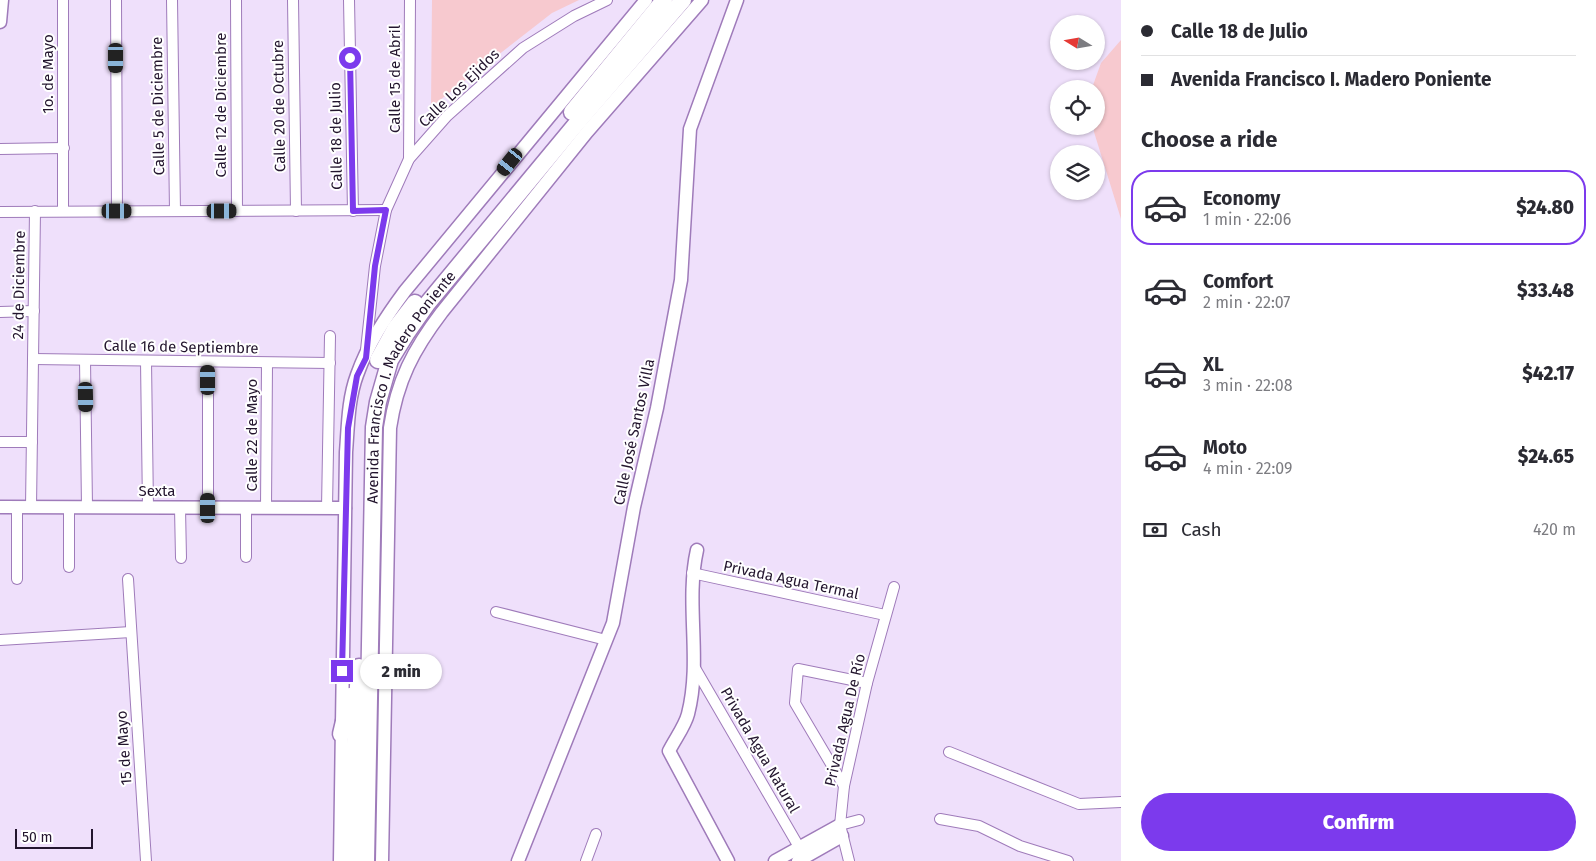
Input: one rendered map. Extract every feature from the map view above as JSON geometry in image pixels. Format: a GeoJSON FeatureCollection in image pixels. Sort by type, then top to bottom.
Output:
{"type":"FeatureCollection","features":[{"type":"Feature","properties":{"kind":"main road","name":"Avenida Francisco I. Madero Poniente"},"geometry":{"type":"LineString","coordinates":[[352,861],[347,792],[358,673],[364,427],[367,402],[379,358],[395,329],[418,298],[664,0]]}},
{"type":"Feature","properties":{"kind":"main road","name":"Avenida Francisco I. Madero Poniente"},"geometry":{"type":"LineString","coordinates":[[366,861],[374,428],[378,402],[390,360],[427,304],[683,0]]}},
{"type":"Feature","properties":{"kind":"main road"},"geometry":{"type":"LineString","coordinates":[[342,734],[351,691],[358,673]]}},
{"type":"Feature","properties":{"kind":"street"},"geometry":{"type":"LineString","coordinates":[[0,22],[2,0]]}},
{"type":"Feature","properties":{"kind":"street","name":"1o. de Mayo"},"geometry":{"type":"LineString","coordinates":[[62,210],[64,148],[63,0]]}},
{"type":"Feature","properties":{"kind":"street"},"geometry":{"type":"LineString","coordinates":[[116,0],[117,211]]}},
{"type":"Feature","properties":{"kind":"street","name":"Calle 5 de Diciembre"},"geometry":{"type":"LineString","coordinates":[[172,0],[175,211]]}},
{"type":"Feature","properties":{"kind":"street","name":"Calle 12 de Diciembre"},"geometry":{"type":"LineString","coordinates":[[236,0],[236,211]]}},
{"type":"Feature","properties":{"kind":"street","name":"Calle 20 de Octubre"},"geometry":{"type":"LineString","coordinates":[[293,0],[296,211]]}},
{"type":"Feature","properties":{"kind":"street","name":"Calle 18 de Julio"},"geometry":{"type":"LineString","coordinates":[[349,0],[353,211]]}},
{"type":"Feature","properties":{"kind":"street","name":"Calle 15 de Abril"},"geometry":{"type":"LineString","coordinates":[[409,159],[410,0]]}},
{"type":"Feature","properties":{"kind":"street","name":"Calle Los Ejidos"},"geometry":{"type":"LineString","coordinates":[[366,358],[375,266],[386,210],[409,159],[447,116],[522,48],[574,16],[607,0]]}},
{"type":"Feature","properties":{"kind":"street","name":"Avenida Francisco I. Madero Poniente"},"geometry":{"type":"LineString","coordinates":[[340,861],[347,792],[342,734],[345,508],[351,401],[357,376],[380,326],[405,291],[646,0]]}},
{"type":"Feature","properties":{"kind":"street"},"geometry":{"type":"LineString","coordinates":[[382,861],[390,428],[399,384],[408,363],[423,337],[442,312],[587,132],[702,0]]}},
{"type":"Feature","properties":{"kind":"street","name":"Calle José Santos Villa"},"geometry":{"type":"LineString","coordinates":[[518,861],[612,623],[634,507],[658,408],[681,280],[690,129],[737,0]]}},
{"type":"Feature","properties":{"kind":"street"},"geometry":{"type":"LineString","coordinates":[[0,148],[64,148]]}},
{"type":"Feature","properties":{"kind":"street"},"geometry":{"type":"LineString","coordinates":[[0,212],[62,210],[386,210]]}},
{"type":"Feature","properties":{"kind":"street","name":"24 de Diciembre"},"geometry":{"type":"LineString","coordinates":[[31,507],[35,211]]}},
{"type":"Feature","properties":{"kind":"street"},"geometry":{"type":"LineString","coordinates":[[0,312],[34,311]]}},
{"type":"Feature","properties":{"kind":"street"},"geometry":{"type":"LineString","coordinates":[[326,508],[330,336]]}},
{"type":"Feature","properties":{"kind":"street","name":"Calle 16 de Septiembre"},"geometry":{"type":"LineString","coordinates":[[32,359],[330,363]]}},
{"type":"Feature","properties":{"kind":"street"},"geometry":{"type":"LineString","coordinates":[[85,360],[87,507]]}},
{"type":"Feature","properties":{"kind":"street"},"geometry":{"type":"LineString","coordinates":[[146,361],[148,508]]}},
{"type":"Feature","properties":{"kind":"street"},"geometry":{"type":"LineString","coordinates":[[208,362],[208,508]]}},
{"type":"Feature","properties":{"kind":"street","name":"Calle 22 de Mayo"},"geometry":{"type":"LineString","coordinates":[[266,508],[267,363]]}},
{"type":"Feature","properties":{"kind":"street"},"geometry":{"type":"LineString","coordinates":[[0,442],[32,442]]}},
{"type":"Feature","properties":{"kind":"street","name":"Sexta"},"geometry":{"type":"LineString","coordinates":[[0,507],[345,508]]}},
{"type":"Feature","properties":{"kind":"street"},"geometry":{"type":"LineString","coordinates":[[16,507],[17,579]]}},
{"type":"Feature","properties":{"kind":"street"},"geometry":{"type":"LineString","coordinates":[[69,507],[70,566]]}},
{"type":"Feature","properties":{"kind":"street"},"geometry":{"type":"LineString","coordinates":[[180,508],[180,558]]}},
{"type":"Feature","properties":{"kind":"street"},"geometry":{"type":"LineString","coordinates":[[246,508],[246,557]]}},
{"type":"Feature","properties":{"kind":"street"},"geometry":{"type":"LineString","coordinates":[[697,550],[692,573],[695,668],[688,715],[669,751],[728,861]]}},
{"type":"Feature","properties":{"kind":"street","name":"Privada Agua Termal"},"geometry":{"type":"LineString","coordinates":[[692,573],[885,615]]}},
{"type":"Feature","properties":{"kind":"street","name":"15 de Mayo"},"geometry":{"type":"LineString","coordinates":[[128,580],[146,861]]}},
{"type":"Feature","properties":{"kind":"street","name":"Privada Agua De Río"},"geometry":{"type":"LineString","coordinates":[[849,861],[841,831],[844,786],[867,683],[894,588]]}},
{"type":"Feature","properties":{"kind":"street"},"geometry":{"type":"LineString","coordinates":[[496,612],[606,640]]}},
{"type":"Feature","properties":{"kind":"street"},"geometry":{"type":"LineString","coordinates":[[0,640],[131,632]]}},
{"type":"Feature","properties":{"kind":"street","name":"Privada Agua Natural"},"geometry":{"type":"LineString","coordinates":[[695,668],[799,847]]}},
{"type":"Feature","properties":{"kind":"street"},"geometry":{"type":"LineString","coordinates":[[844,786],[795,704],[798,669],[867,683]]}},
{"type":"Feature","properties":{"kind":"street"},"geometry":{"type":"LineString","coordinates":[[950,752],[1080,804],[1121,802]]}},
{"type":"Feature","properties":{"kind":"street"},"geometry":{"type":"LineString","coordinates":[[940,819],[979,826],[1020,846],[1068,861]]}},
{"type":"Feature","properties":{"kind":"street"},"geometry":{"type":"LineString","coordinates":[[798,861],[859,820]]}},
{"type":"Feature","properties":{"kind":"street"},"geometry":{"type":"LineString","coordinates":[[775,861],[799,847],[841,831]]}},
{"type":"Feature","properties":{"kind":"street"},"geometry":{"type":"LineString","coordinates":[[586,861],[596,834]]}},
{"type":"Feature","properties":{"kind":"shaded area"},"geometry":{"type":"Polygon","coordinates":[[[432,0],[579,0],[552,13],[431,107],[432,0]]]}},
{"type":"Feature","properties":{"kind":"shaded area"},"geometry":{"type":"Polygon","coordinates":[[[1121,40],[1121,219],[1105,167],[1105,145],[1098,145],[1095,135],[1105,135],[1105,80],[1095,80],[1098,70],[1105,70],[1105,58],[1121,40]]]}},
{"type":"Feature","properties":{"kind":"route"},"geometry":{"type":"LineString","coordinates":[[342,671],[348,428],[351,401],[357,376],[366,358],[375,266],[386,210],[353,211],[350,58]]}}]}
